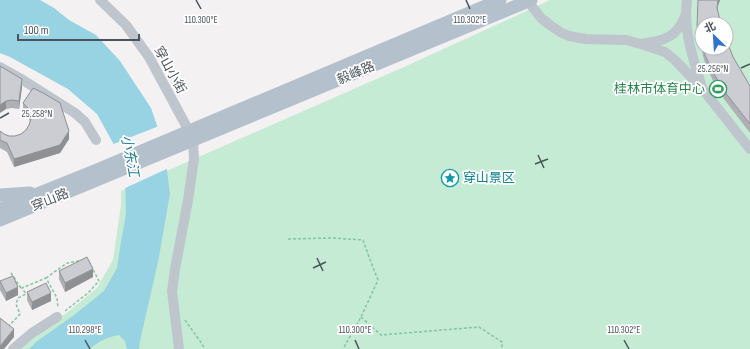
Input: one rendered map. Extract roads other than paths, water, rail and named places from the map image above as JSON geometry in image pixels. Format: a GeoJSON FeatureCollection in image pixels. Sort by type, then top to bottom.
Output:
{"type":"FeatureCollection","features":[{"type":"Feature","properties":{"kind":"main road","name":"毅峰路"},"geometry":{"type":"LineString","coordinates":[[185,138],[500,0]]}},
{"type":"Feature","properties":{"kind":"main road","name":"毅峰路"},"geometry":{"type":"LineString","coordinates":[[185,138],[529,1]]}},
{"type":"Feature","properties":{"kind":"main road"},"geometry":{"type":"LineString","coordinates":[[98,174],[185,138]]}},
{"type":"Feature","properties":{"kind":"main road","name":"穿山路"},"geometry":{"type":"LineString","coordinates":[[0,209],[43,192],[98,174]]}},
{"type":"Feature","properties":{"kind":"main road","name":"穿山路"},"geometry":{"type":"LineString","coordinates":[[0,220],[98,174]]}},
{"type":"Feature","properties":{"kind":"main road"},"geometry":{"type":"LineString","coordinates":[[0,195],[43,192]]}},
{"type":"Feature","properties":{"kind":"street","name":"穿山小街"},"geometry":{"type":"LineString","coordinates":[[100,0],[126,25],[149,57],[185,138]]}},
{"type":"Feature","properties":{"kind":"street"},"geometry":{"type":"LineString","coordinates":[[687,0],[686,26],[688,38],[704,91]]}},
{"type":"Feature","properties":{"kind":"street"},"geometry":{"type":"LineString","coordinates":[[529,1],[541,18],[560,32],[570,36],[585,39],[626,40],[665,52],[676,61],[704,91],[750,150]]}},
{"type":"Feature","properties":{"kind":"street"},"geometry":{"type":"LineString","coordinates":[[641,44],[657,42],[670,36],[682,23],[686,14]]}},
{"type":"Feature","properties":{"kind":"street"},"geometry":{"type":"LineString","coordinates":[[0,67],[75,113],[85,122],[96,140]]}},
{"type":"Feature","properties":{"kind":"street"},"geometry":{"type":"LineString","coordinates":[[179,349],[172,291],[194,159],[185,138]]}},
{"type":"Feature","properties":{"kind":"street"},"geometry":{"type":"LineString","coordinates":[[13,349],[32,333],[57,317]]}},
{"type":"Feature","properties":{"kind":"water","name":"小东江"},"geometry":{"type":"Polygon","coordinates":[[[0,0],[40,0],[54,8],[69,20],[96,35],[120,61],[151,108],[164,146],[170,194],[158,262],[139,349],[127,349],[125,341],[119,335],[103,340],[90,349],[29,349],[36,342],[104,291],[117,268],[126,214],[125,177],[113,143],[97,114],[68,89],[0,53],[0,0]]]}},
{"type":"Feature","properties":{"kind":"place","name":"桂林市体育中心"},"geometry":{"type":"Point","coordinates":[718,89]}},
{"type":"Feature","properties":{"kind":"place","name":"穿山景区"},"geometry":{"type":"Point","coordinates":[450,178]}}]}
